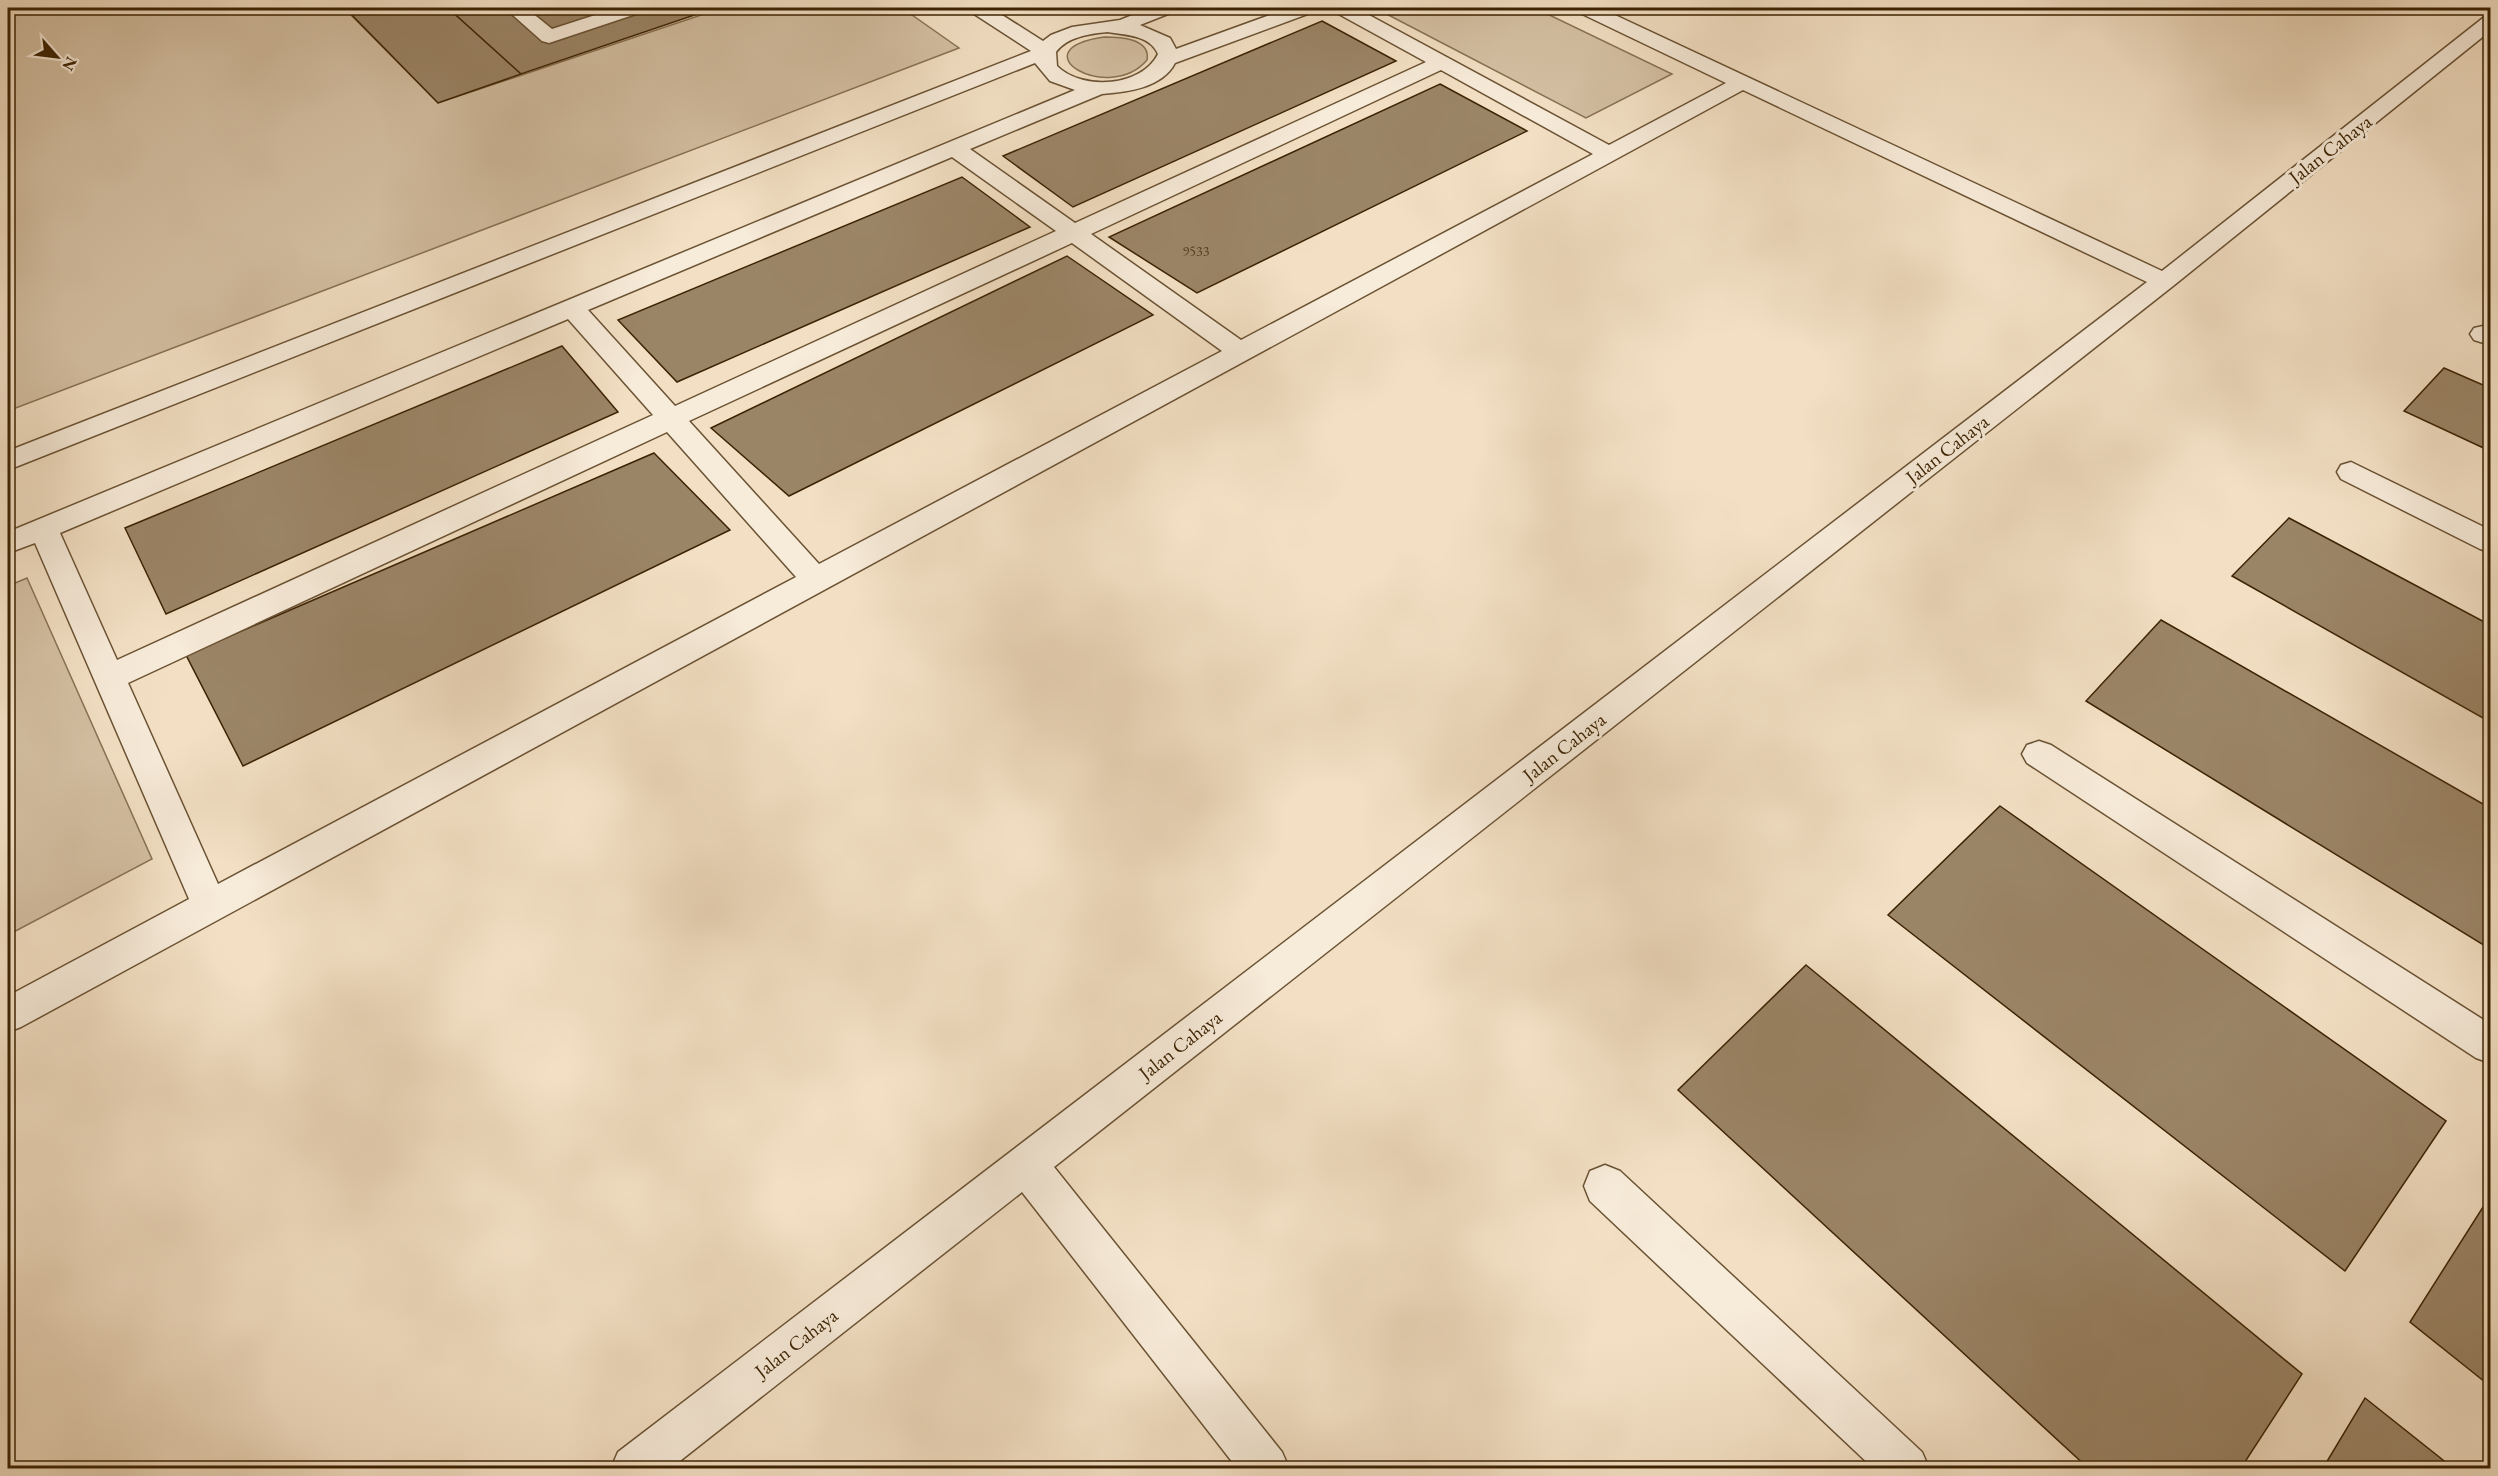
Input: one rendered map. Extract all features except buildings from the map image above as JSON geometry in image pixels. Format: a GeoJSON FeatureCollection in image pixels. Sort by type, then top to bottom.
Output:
{"type":"FeatureCollection","features":[{"type":"Feature","properties":{"kind":"street"},"geometry":{"type":"LineString","coordinates":[[515,8],[549,37],[596,13],[635,8]]}},
{"type":"Feature","properties":{"kind":"street"},"geometry":{"type":"LineString","coordinates":[[978,8],[1046,52]]}},
{"type":"Feature","properties":{"kind":"street"},"geometry":{"type":"LineString","coordinates":[[1090,8],[1119,27]]}},
{"type":"Feature","properties":{"kind":"street"},"geometry":{"type":"LineString","coordinates":[[1119,27],[1166,8]]}},
{"type":"Feature","properties":{"kind":"street"},"geometry":{"type":"LineString","coordinates":[[1169,58],[1306,8]]}},
{"type":"Feature","properties":{"kind":"street"},"geometry":{"type":"LineString","coordinates":[[1342,8],[1610,154]]}},
{"type":"Feature","properties":{"kind":"street"},"geometry":{"type":"LineString","coordinates":[[1585,8],[2164,281]]}},
{"type":"Feature","properties":{"kind":"street","name":"Jalan Cahaya"},"geometry":{"type":"LineString","coordinates":[[634,1468],[2164,281],[2490,22]]}},
{"type":"Feature","properties":{"kind":"street"},"geometry":{"type":"LineString","coordinates":[[8,461],[1046,52],[1054,42],[1068,34],[1087,28],[1119,27],[1146,31],[1160,38],[1168,48],[1169,58],[1164,68],[1144,80],[1117,87],[1096,88],[1070,82],[1050,71],[1045,62],[1046,52]]}},
{"type":"Feature","properties":{"kind":"street"},"geometry":{"type":"LineString","coordinates":[[109,678],[1443,62]]}},
{"type":"Feature","properties":{"kind":"street"},"geometry":{"type":"LineString","coordinates":[[8,1015],[1743,82]]}},
{"type":"Feature","properties":{"kind":"street"},"geometry":{"type":"LineString","coordinates":[[8,543],[1096,88]]}},
{"type":"Feature","properties":{"kind":"street"},"geometry":{"type":"LineString","coordinates":[[953,147],[1241,352]]}},
{"type":"Feature","properties":{"kind":"street"},"geometry":{"type":"LineString","coordinates":[[571,307],[816,580]]}},
{"type":"Feature","properties":{"kind":"street"},"geometry":{"type":"LineString","coordinates":[[2351,472],[2490,542]]}},
{"type":"Feature","properties":{"kind":"street"},"geometry":{"type":"LineString","coordinates":[[43,528],[210,905]]}},
{"type":"Feature","properties":{"kind":"street"},"geometry":{"type":"LineString","coordinates":[[2039,754],[2490,1045]]}},
{"type":"Feature","properties":{"kind":"street"},"geometry":{"type":"LineString","coordinates":[[1026,1164],[1266,1468]]}},
{"type":"Feature","properties":{"kind":"street"},"geometry":{"type":"LineString","coordinates":[[1605,1186],[1906,1468]]}},
{"type":"Feature","properties":{"kind":"shaded area"},"geometry":{"type":"Polygon","coordinates":[[[8,8],[344,8],[438,103],[722,8],[902,8],[959,48],[8,411],[8,8]]]}},
{"type":"Feature","properties":{"kind":"shaded area"},"geometry":{"type":"Polygon","coordinates":[[[1375,8],[1535,8],[1672,74],[1586,118],[1375,8]]]}},
{"type":"Feature","properties":{"kind":"shaded area"},"geometry":{"type":"Polygon","coordinates":[[[1104,37],[1125,38],[1139,43],[1147,53],[1147,60],[1131,72],[1112,77],[1093,76],[1078,70],[1069,62],[1068,52],[1079,44],[1104,37]]]}},
{"type":"Feature","properties":{"kind":"shaded area"},"geometry":{"type":"Polygon","coordinates":[[[27,578],[152,859],[8,935],[8,586],[27,578]]]}}]}
